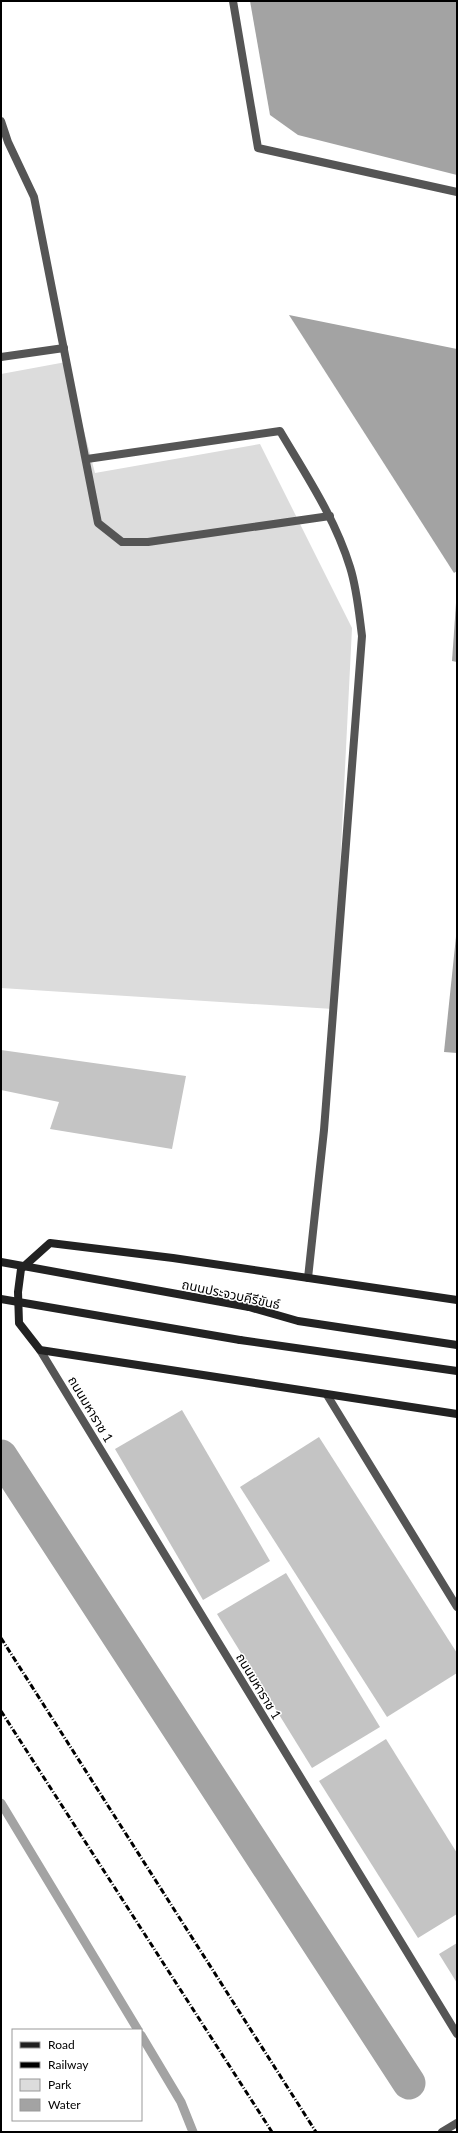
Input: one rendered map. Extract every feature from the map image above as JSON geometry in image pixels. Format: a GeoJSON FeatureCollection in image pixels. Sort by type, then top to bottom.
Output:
{"type":"FeatureCollection","features":[{"type":"Feature","properties":{"kind":"main road"},"geometry":{"type":"LineString","coordinates":[[457,1300],[173,1258],[50,1243],[21,1269],[18,1292],[19,1323],[40,1350],[457,1414]]}},
{"type":"Feature","properties":{"kind":"main road","name":"ถนนประจวบคีรีขันธ์"},"geometry":{"type":"LineString","coordinates":[[1,1262],[249,1307],[298,1321],[457,1345]]}},
{"type":"Feature","properties":{"kind":"main road"},"geometry":{"type":"LineString","coordinates":[[1,1299],[240,1340],[457,1372]]}},
{"type":"Feature","properties":{"kind":"street"},"geometry":{"type":"LineString","coordinates":[[233,1],[258,148],[457,192]]}},
{"type":"Feature","properties":{"kind":"street"},"geometry":{"type":"LineString","coordinates":[[1,121],[8,142],[34,197],[87,459],[98,524],[122,542],[148,542],[330,516]]}},
{"type":"Feature","properties":{"kind":"street"},"geometry":{"type":"LineString","coordinates":[[1,357],[64,348]]}},
{"type":"Feature","properties":{"kind":"street"},"geometry":{"type":"LineString","coordinates":[[87,459],[280,431],[330,516],[350,567],[358,600],[362,636],[324,1122],[308,1278]]}},
{"type":"Feature","properties":{"kind":"street","name":"ถนนมหาราช 1"},"geometry":{"type":"LineString","coordinates":[[40,1350],[457,2034]]}},
{"type":"Feature","properties":{"kind":"street"},"geometry":{"type":"LineString","coordinates":[[327,1395],[457,1607]]}},
{"type":"Feature","properties":{"kind":"street"},"geometry":{"type":"LineString","coordinates":[[442,2132],[457,2123]]}},
{"type":"Feature","properties":{"kind":"green space"},"geometry":{"type":"Polygon","coordinates":[[[66,362],[95,473],[260,444],[352,628],[333,1009],[1,988],[1,374],[66,362]]]}},
{"type":"Feature","properties":{"kind":"water"},"geometry":{"type":"Polygon","coordinates":[[[250,1],[457,1],[457,175],[298,135],[270,115],[250,1]]]}},
{"type":"Feature","properties":{"kind":"water"},"geometry":{"type":"Polygon","coordinates":[[[289,315],[457,349],[457,571],[454,573],[289,315]]]}},
{"type":"Feature","properties":{"kind":"water"},"geometry":{"type":"Polygon","coordinates":[[[457,589],[457,662],[452,661],[457,589]]]}},
{"type":"Feature","properties":{"kind":"water"},"geometry":{"type":"Polygon","coordinates":[[[457,927],[457,1053],[444,1052],[457,927]]]}},
{"type":"Feature","properties":{"kind":"building"},"geometry":{"type":"Polygon","coordinates":[[[1,1050],[186,1076],[172,1149],[50,1129],[59,1102],[1,1090],[1,1050]]]}},
{"type":"Feature","properties":{"kind":"building"},"geometry":{"type":"Polygon","coordinates":[[[182,1410],[270,1561],[203,1600],[115,1449],[182,1410]]]}},
{"type":"Feature","properties":{"kind":"building"},"geometry":{"type":"Polygon","coordinates":[[[319,1437],[457,1653],[457,1673],[387,1717],[240,1487],[319,1437]]]}},
{"type":"Feature","properties":{"kind":"building"},"geometry":{"type":"Polygon","coordinates":[[[286,1573],[380,1727],[312,1768],[217,1614],[286,1573]]]}},
{"type":"Feature","properties":{"kind":"building"},"geometry":{"type":"Polygon","coordinates":[[[386,1739],[457,1853],[457,1914],[418,1938],[319,1781],[386,1739]]]}},
{"type":"Feature","properties":{"kind":"building"},"geometry":{"type":"Polygon","coordinates":[[[457,1943],[457,1983],[439,1954],[457,1943]]]}},
{"type":"Feature","properties":{"kind":"waterway"},"geometry":{"type":"LineString","coordinates":[[1,1456],[409,2083]]}},
{"type":"Feature","properties":{"kind":"waterway"},"geometry":{"type":"LineString","coordinates":[[1,1803],[137,2029]]}},
{"type":"Feature","properties":{"kind":"waterway"},"geometry":{"type":"LineString","coordinates":[[142,2037],[181,2102],[193,2132]]}},
{"type":"Feature","properties":{"kind":"railway"},"geometry":{"type":"LineString","coordinates":[[1,1638],[316,2132]]}},
{"type":"Feature","properties":{"kind":"railway"},"geometry":{"type":"LineString","coordinates":[[1,1711],[272,2132]]}}]}
